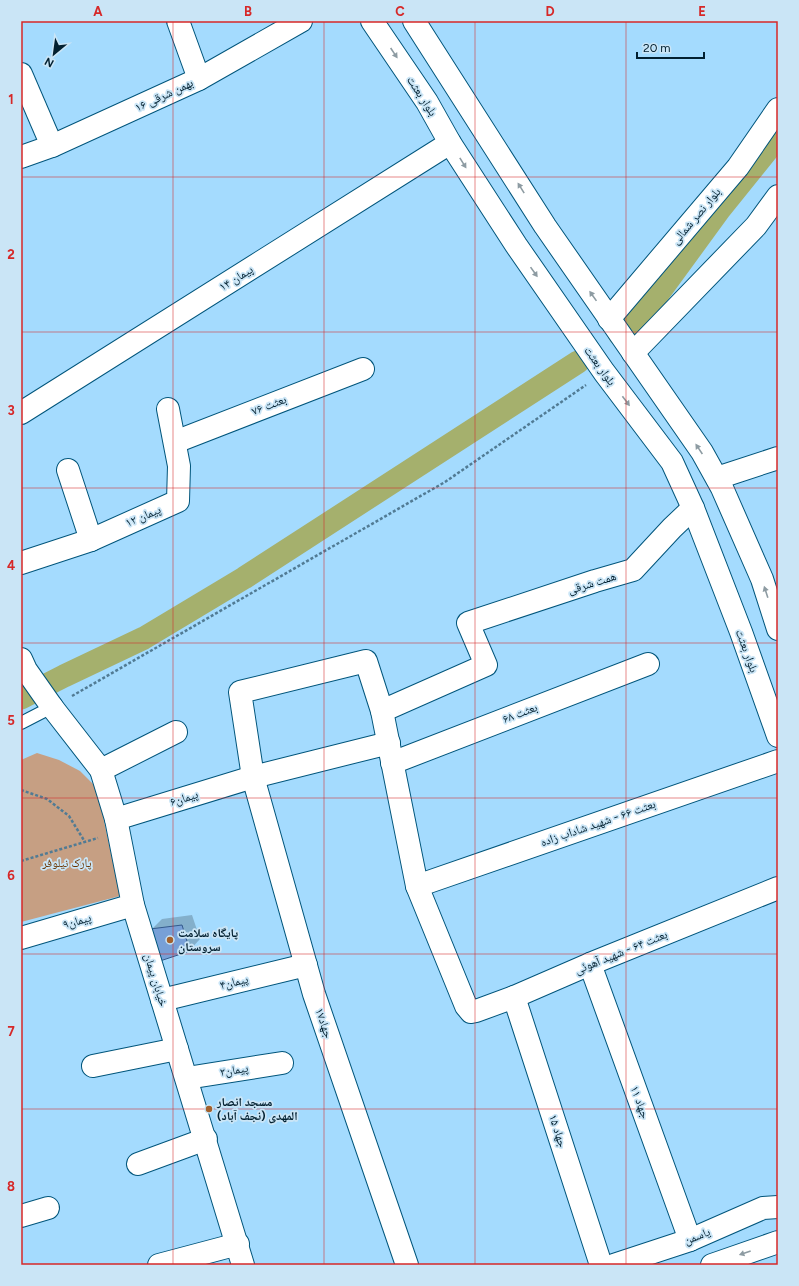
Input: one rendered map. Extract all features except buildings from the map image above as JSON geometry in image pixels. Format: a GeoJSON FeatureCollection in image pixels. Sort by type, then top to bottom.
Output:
{"type":"FeatureCollection","features":[{"type":"Feature","properties":{"kind":"street"},"geometry":{"type":"LineString","coordinates":[[178,21],[199,79]]}},
{"type":"Feature","properties":{"kind":"street","name":"بهمن شرقی ۱۶"},"geometry":{"type":"LineString","coordinates":[[21,157],[52,146],[199,79],[301,21]]}},
{"type":"Feature","properties":{"kind":"street","name":"بلوار بعثت"},"geometry":{"type":"LineString","coordinates":[[372,21],[427,102],[450,143],[516,246],[604,372],[672,462],[693,508],[778,736]]}},
{"type":"Feature","properties":{"kind":"street"},"geometry":{"type":"LineString","coordinates":[[414,21],[545,226],[702,452],[722,488],[762,579],[778,629]]}},
{"type":"Feature","properties":{"kind":"street"},"geometry":{"type":"LineString","coordinates":[[21,74],[52,146]]}},
{"type":"Feature","properties":{"kind":"street","name":"بلوار نصر شمالی"},"geometry":{"type":"LineString","coordinates":[[609,319],[738,167],[778,109]]}},
{"type":"Feature","properties":{"kind":"street","name":"پیمان ۱۴"},"geometry":{"type":"LineString","coordinates":[[21,413],[450,143]]}},
{"type":"Feature","properties":{"kind":"street"},"geometry":{"type":"LineString","coordinates":[[633,353],[756,226],[778,196]]}},
{"type":"Feature","properties":{"kind":"street","name":"بعثت ۷۶"},"geometry":{"type":"LineString","coordinates":[[175,442],[363,368]]}},
{"type":"Feature","properties":{"kind":"street","name":"پیمان ۱۲"},"geometry":{"type":"LineString","coordinates":[[21,563],[91,540],[178,502],[179,466],[168,409]]}},
{"type":"Feature","properties":{"kind":"street"},"geometry":{"type":"LineString","coordinates":[[717,478],[778,458]]}},
{"type":"Feature","properties":{"kind":"street"},"geometry":{"type":"LineString","coordinates":[[68,470],[91,540]]}},
{"type":"Feature","properties":{"kind":"street","name":"همت شرقی"},"geometry":{"type":"LineString","coordinates":[[382,712],[486,665],[468,623],[633,570],[693,508]]}},
{"type":"Feature","properties":{"kind":"street","name":"جهاد۱۷"},"geometry":{"type":"LineString","coordinates":[[382,712],[366,661],[240,692],[253,777],[314,994],[407,1265]]}},
{"type":"Feature","properties":{"kind":"street","name":"خیابان پیمان"},"geometry":{"type":"LineString","coordinates":[[24,664],[49,702],[101,770],[117,825],[133,905],[206,1139],[243,1265]]}},
{"type":"Feature","properties":{"kind":"street","name":"بعثت ۶۸"},"geometry":{"type":"LineString","coordinates":[[253,777],[391,752],[648,664]]}},
{"type":"Feature","properties":{"kind":"street"},"geometry":{"type":"LineString","coordinates":[[382,712],[417,886]]}},
{"type":"Feature","properties":{"kind":"street"},"geometry":{"type":"LineString","coordinates":[[101,770],[176,732]]}},
{"type":"Feature","properties":{"kind":"street","name":"بعثت ۶۶ - شهید شاداب زاده"},"geometry":{"type":"LineString","coordinates":[[417,886],[778,761]]}},
{"type":"Feature","properties":{"kind":"street","name":"پیمان۶"},"geometry":{"type":"LineString","coordinates":[[117,825],[253,777]]}},
{"type":"Feature","properties":{"kind":"street","name":"بعثت ۶۴ - شهید آهوئی"},"geometry":{"type":"LineString","coordinates":[[417,886],[466,1006],[471,1012],[514,997],[590,964],[778,888]]}},
{"type":"Feature","properties":{"kind":"street","name":"پیمان۹"},"geometry":{"type":"LineString","coordinates":[[21,938],[133,905]]}},
{"type":"Feature","properties":{"kind":"street","name":"جهاد ۱۱"},"geometry":{"type":"LineString","coordinates":[[590,964],[690,1240]]}},
{"type":"Feature","properties":{"kind":"street","name":"پیمان۴"},"geometry":{"type":"LineString","coordinates":[[162,1000],[306,965]]}},
{"type":"Feature","properties":{"kind":"street","name":"جهاد ۱۵"},"geometry":{"type":"LineString","coordinates":[[514,997],[601,1265]]}},
{"type":"Feature","properties":{"kind":"street"},"geometry":{"type":"LineString","coordinates":[[93,1066],[177,1048]]}},
{"type":"Feature","properties":{"kind":"street","name":"پیمان۲"},"geometry":{"type":"LineString","coordinates":[[187,1078],[282,1062]]}},
{"type":"Feature","properties":{"kind":"street"},"geometry":{"type":"LineString","coordinates":[[138,1164],[206,1139]]}},
{"type":"Feature","properties":{"kind":"street","name":"یاسمن"},"geometry":{"type":"LineString","coordinates":[[614,1265],[690,1240],[763,1208],[778,1207]]}},
{"type":"Feature","properties":{"kind":"street"},"geometry":{"type":"LineString","coordinates":[[21,1216],[48,1208]]}},
{"type":"Feature","properties":{"kind":"street"},"geometry":{"type":"LineString","coordinates":[[712,1265],[778,1242]]}},
{"type":"Feature","properties":{"kind":"street"},"geometry":{"type":"LineString","coordinates":[[159,1265],[238,1244]]}},
{"type":"Feature","properties":{"kind":"lane"},"geometry":{"type":"LineString","coordinates":[[21,723],[49,702]]}},
{"type":"Feature","properties":{"kind":"path"},"geometry":{"type":"LineString","coordinates":[[49,702],[445,482],[604,372]]}},
{"type":"Feature","properties":{"kind":"path"},"geometry":{"type":"LineString","coordinates":[[21,790],[47,799],[69,816],[85,842]]}},
{"type":"Feature","properties":{"kind":"path"},"geometry":{"type":"LineString","coordinates":[[21,861],[85,842],[117,825]]}},
{"type":"Feature","properties":{"kind":"green space","name":"پارک نیلوفر"},"geometry":{"type":"Polygon","coordinates":[[[37,753],[59,760],[80,771],[97,788],[120,896],[21,922],[21,760],[37,753]]]}},
{"type":"Feature","properties":{"kind":"waterway"},"geometry":{"type":"LineString","coordinates":[[619,334],[650,305],[720,209],[778,137]]}},
{"type":"Feature","properties":{"kind":"waterway"},"geometry":{"type":"LineString","coordinates":[[21,698],[144,638],[244,578],[578,362]]}},
{"type":"Feature","properties":{"kind":"place","name":"پایگاه سلامت سروستان"},"geometry":{"type":"Point","coordinates":[170,940]}},
{"type":"Feature","properties":{"kind":"place","name":"مسجد انصار المهدی (نجف آباد)"},"geometry":{"type":"Point","coordinates":[209,1109]}}]}
